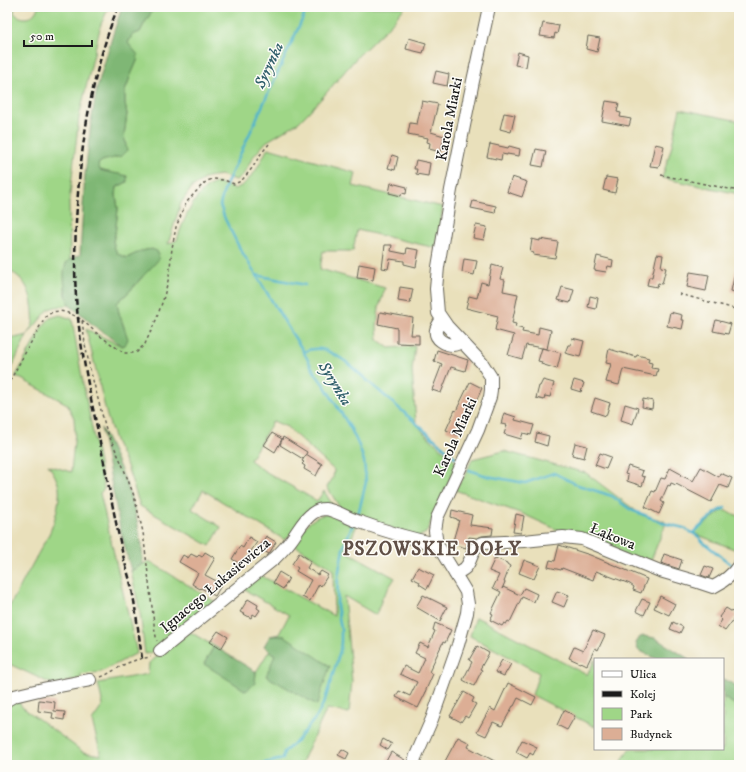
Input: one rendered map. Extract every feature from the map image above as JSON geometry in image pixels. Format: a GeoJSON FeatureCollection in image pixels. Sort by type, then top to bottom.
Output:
{"type":"FeatureCollection","features":[{"type":"Feature","properties":{"kind":"street","name":"Karola Miarki"},"geometry":{"type":"LineString","coordinates":[[414,765],[415,758],[432,719],[455,652],[467,613],[468,604],[466,592],[437,544],[435,531],[437,518],[478,430],[490,397],[491,382],[489,374],[482,363],[447,326],[438,313],[436,300],[438,267],[451,190],[489,7]]}},
{"type":"Feature","properties":{"kind":"street","name":"Ignacego Łukasiewicza"},"geometry":{"type":"LineString","coordinates":[[160,651],[276,558],[289,544],[303,524],[314,512],[319,510],[325,509],[332,511],[354,520],[420,541],[437,544]]}},
{"type":"Feature","properties":{"kind":"street","name":"Łąkowa"},"geometry":{"type":"LineString","coordinates":[[455,574],[466,567],[479,544],[563,537],[582,539],[660,571],[713,587],[722,582],[737,569],[739,565]]}},
{"type":"Feature","properties":{"kind":"street"},"geometry":{"type":"LineString","coordinates":[[7,700],[14,696],[43,688],[90,680]]}},
{"type":"Feature","properties":{"kind":"path"},"geometry":{"type":"LineString","coordinates":[[7,386],[45,317],[54,312],[69,313],[82,320],[100,336],[124,353],[136,353],[145,344],[156,320],[169,277],[176,227],[186,203],[207,181],[214,179],[224,180],[234,184],[244,179],[269,144]]}},
{"type":"Feature","properties":{"kind":"path"},"geometry":{"type":"LineString","coordinates":[[661,175],[739,191]]}},
{"type":"Feature","properties":{"kind":"path"},"geometry":{"type":"LineString","coordinates":[[679,294],[739,310]]}},
{"type":"Feature","properties":{"kind":"path"},"geometry":{"type":"LineString","coordinates":[[82,320],[90,369],[106,429],[122,464],[134,496],[143,532],[155,632],[160,651],[152,656],[132,661],[107,674],[90,680]]}},
{"type":"Feature","properties":{"kind":"green space"},"geometry":{"type":"Polygon","coordinates":[[[7,7],[15,7],[14,13],[18,16],[28,18],[34,14],[38,7],[109,7],[101,24],[79,117],[69,203],[70,259],[66,263],[65,291],[69,305],[49,309],[27,335],[33,322],[31,298],[23,281],[7,270],[7,7]]]}},
{"type":"Feature","properties":{"kind":"green space"},"geometry":{"type":"Polygon","coordinates":[[[122,7],[155,7],[140,32],[132,35],[128,43],[138,55],[125,91],[127,114],[124,135],[127,151],[122,156],[102,161],[98,164],[100,170],[127,176],[127,182],[117,187],[116,195],[118,209],[113,241],[118,254],[127,258],[150,249],[157,251],[159,259],[117,303],[128,339],[125,345],[122,346],[69,305],[65,289],[64,270],[68,261],[80,255],[85,175],[91,123],[97,88],[122,7]]]}},
{"type":"Feature","properties":{"kind":"green space"},"geometry":{"type":"Polygon","coordinates":[[[154,7],[405,7],[391,24],[358,56],[299,122],[266,142],[253,157],[243,175],[236,180],[221,175],[207,177],[192,187],[181,203],[168,244],[177,240],[191,206],[203,191],[217,183],[224,184],[235,189],[243,185],[255,172],[268,148],[356,173],[353,186],[443,207],[436,248],[357,230],[353,251],[323,251],[320,269],[385,288],[379,307],[377,327],[378,340],[389,348],[415,346],[412,370],[416,423],[424,433],[457,463],[426,533],[418,537],[342,511],[327,487],[333,478],[334,470],[287,427],[273,421],[250,460],[263,470],[317,501],[324,491],[335,509],[321,505],[285,540],[203,490],[192,509],[221,527],[210,546],[140,506],[127,466],[116,443],[107,416],[86,329],[122,346],[125,345],[124,327],[117,303],[149,270],[153,249],[146,250],[126,258],[118,254],[115,249],[113,241],[118,209],[116,195],[117,187],[127,182],[111,173],[100,170],[98,164],[126,151],[124,135],[127,114],[125,91],[137,61],[128,43],[132,35],[140,32],[154,7]]]}},
{"type":"Feature","properties":{"kind":"green space"},"geometry":{"type":"Polygon","coordinates":[[[680,109],[739,121],[739,194],[662,178],[671,149],[680,109]]]}},
{"type":"Feature","properties":{"kind":"green space"},"geometry":{"type":"Polygon","coordinates":[[[60,315],[72,319],[104,489],[100,493],[137,653],[101,672],[80,675],[82,678],[54,685],[7,663],[7,611],[48,536],[56,515],[59,500],[59,487],[55,475],[48,465],[71,472],[75,432],[74,418],[67,404],[16,376],[42,327],[50,318],[60,315]]]}},
{"type":"Feature","properties":{"kind":"green space"},"geometry":{"type":"Polygon","coordinates":[[[7,335],[15,338],[27,335],[9,374],[7,373],[7,335]]]}},
{"type":"Feature","properties":{"kind":"green space"},"geometry":{"type":"Polygon","coordinates":[[[101,428],[125,480],[137,522],[143,564],[131,571],[120,528],[101,428]]]}},
{"type":"Feature","properties":{"kind":"green space"},"geometry":{"type":"Polygon","coordinates":[[[504,451],[586,473],[640,514],[664,521],[666,523],[649,565],[562,532],[523,514],[455,490],[466,474],[472,459],[504,451]]]}},
{"type":"Feature","properties":{"kind":"green space"},"geometry":{"type":"Polygon","coordinates":[[[723,510],[739,516],[739,551],[693,533],[723,510]]]}},
{"type":"Feature","properties":{"kind":"green space"},"geometry":{"type":"Polygon","coordinates":[[[326,514],[357,525],[346,551],[395,578],[383,596],[376,615],[344,596],[352,681],[349,713],[327,709],[301,765],[7,765],[7,704],[17,698],[22,707],[83,752],[101,755],[92,721],[103,705],[98,683],[148,674],[149,663],[190,632],[214,646],[204,664],[255,683],[256,672],[269,651],[275,655],[285,636],[270,636],[279,634],[289,615],[243,589],[260,575],[334,616],[333,569],[291,543],[315,518],[326,514]]]}},
{"type":"Feature","properties":{"kind":"green space"},"geometry":{"type":"Polygon","coordinates":[[[149,561],[217,603],[162,645],[150,653],[145,654],[140,612],[131,571],[149,561]]]}},
{"type":"Feature","properties":{"kind":"green space"},"geometry":{"type":"Polygon","coordinates":[[[476,617],[587,675],[594,661],[594,726],[532,695],[539,673],[470,636],[476,617]]]}},
{"type":"Feature","properties":{"kind":"green space"},"geometry":{"type":"Polygon","coordinates":[[[270,636],[285,636],[330,666],[317,705],[266,676],[275,655],[264,646],[270,636]]]}},
{"type":"Feature","properties":{"kind":"green space"},"geometry":{"type":"Polygon","coordinates":[[[644,636],[655,638],[687,658],[655,658],[638,650],[636,643],[640,637],[644,636]]]}},
{"type":"Feature","properties":{"kind":"green space"},"geometry":{"type":"Polygon","coordinates":[[[214,646],[256,672],[255,683],[246,691],[204,664],[214,646]]]}},
{"type":"Feature","properties":{"kind":"green space"},"geometry":{"type":"Polygon","coordinates":[[[724,680],[739,687],[739,707],[724,698],[724,680]]]}},
{"type":"Feature","properties":{"kind":"green space"},"geometry":{"type":"Polygon","coordinates":[[[724,698],[739,707],[739,765],[620,765],[628,750],[724,750],[724,698]]]}},
{"type":"Feature","properties":{"kind":"building"},"geometry":{"type":"Polygon","coordinates":[[[543,23],[559,26],[557,34],[555,33],[554,38],[540,36],[543,23]]]}},
{"type":"Feature","properties":{"kind":"building"},"geometry":{"type":"Polygon","coordinates":[[[588,36],[600,38],[597,52],[586,49],[588,36]]]}},
{"type":"Feature","properties":{"kind":"building"},"geometry":{"type":"Polygon","coordinates":[[[409,38],[426,43],[423,53],[406,49],[409,38]]]}},
{"type":"Feature","properties":{"kind":"building"},"geometry":{"type":"Polygon","coordinates":[[[518,52],[528,55],[526,67],[515,65],[518,52]]]}},
{"type":"Feature","properties":{"kind":"building"},"geometry":{"type":"Polygon","coordinates":[[[436,71],[449,74],[447,86],[433,83],[436,71]]]}},
{"type":"Feature","properties":{"kind":"building"},"geometry":{"type":"Polygon","coordinates":[[[422,101],[438,104],[431,132],[444,136],[441,152],[429,149],[430,143],[427,142],[428,138],[408,134],[410,123],[417,124],[422,101]]]}},
{"type":"Feature","properties":{"kind":"building"},"geometry":{"type":"Polygon","coordinates":[[[606,101],[619,103],[617,112],[621,113],[620,117],[631,119],[629,126],[602,121],[606,101]]]}},
{"type":"Feature","properties":{"kind":"building"},"geometry":{"type":"Polygon","coordinates":[[[504,113],[515,115],[511,132],[500,129],[504,113]]]}},
{"type":"Feature","properties":{"kind":"building"},"geometry":{"type":"Polygon","coordinates":[[[490,144],[520,149],[519,156],[502,154],[501,160],[487,157],[490,144]]]}},
{"type":"Feature","properties":{"kind":"building"},"geometry":{"type":"Polygon","coordinates":[[[655,144],[664,146],[659,167],[650,166],[655,144]]]}},
{"type":"Feature","properties":{"kind":"building"},"geometry":{"type":"Polygon","coordinates":[[[536,149],[546,151],[543,167],[532,165],[536,149]]]}},
{"type":"Feature","properties":{"kind":"building"},"geometry":{"type":"Polygon","coordinates":[[[392,155],[398,157],[395,170],[388,168],[392,155]]]}},
{"type":"Feature","properties":{"kind":"building"},"geometry":{"type":"Polygon","coordinates":[[[416,160],[430,163],[428,176],[416,174],[417,169],[414,169],[416,160]]]}},
{"type":"Feature","properties":{"kind":"building"},"geometry":{"type":"Polygon","coordinates":[[[512,177],[527,182],[522,197],[507,192],[512,177]]]}},
{"type":"Feature","properties":{"kind":"building"},"geometry":{"type":"Polygon","coordinates":[[[606,177],[618,179],[615,193],[603,190],[606,177]]]}},
{"type":"Feature","properties":{"kind":"building"},"geometry":{"type":"Polygon","coordinates":[[[391,183],[407,187],[406,194],[402,193],[401,196],[389,193],[391,183]]]}},
{"type":"Feature","properties":{"kind":"building"},"geometry":{"type":"Polygon","coordinates":[[[473,201],[496,206],[495,213],[471,208],[473,201]]]}},
{"type":"Feature","properties":{"kind":"building"},"geometry":{"type":"Polygon","coordinates":[[[476,225],[487,227],[484,240],[473,238],[476,225]]]}},
{"type":"Feature","properties":{"kind":"building"},"geometry":{"type":"Polygon","coordinates":[[[532,239],[558,242],[555,258],[533,255],[534,253],[530,252],[532,239]]]}},
{"type":"Feature","properties":{"kind":"building"},"geometry":{"type":"Polygon","coordinates":[[[385,245],[392,245],[391,251],[406,254],[407,248],[419,250],[416,267],[404,264],[404,261],[390,259],[388,269],[382,268],[385,245]]]}},
{"type":"Feature","properties":{"kind":"building"},"geometry":{"type":"Polygon","coordinates":[[[657,254],[663,255],[661,267],[666,268],[662,284],[658,283],[657,287],[647,285],[649,277],[652,277],[657,254]]]}},
{"type":"Feature","properties":{"kind":"building"},"geometry":{"type":"Polygon","coordinates":[[[597,256],[613,260],[612,267],[608,266],[606,272],[594,270],[597,256]]]}},
{"type":"Feature","properties":{"kind":"building"},"geometry":{"type":"Polygon","coordinates":[[[464,259],[477,261],[474,275],[462,272],[464,259]]]}},
{"type":"Feature","properties":{"kind":"building"},"geometry":{"type":"Polygon","coordinates":[[[359,264],[375,267],[373,280],[357,278],[359,264]]]}},
{"type":"Feature","properties":{"kind":"building"},"geometry":{"type":"Polygon","coordinates":[[[492,265],[503,268],[500,279],[505,280],[503,291],[518,294],[512,323],[516,324],[515,327],[523,329],[522,332],[538,335],[539,327],[551,330],[547,349],[526,345],[522,359],[508,355],[514,335],[495,330],[498,316],[466,308],[469,296],[477,298],[481,282],[488,284],[492,265]]]}},
{"type":"Feature","properties":{"kind":"building"},"geometry":{"type":"Polygon","coordinates":[[[736,269],[739,270],[738,293],[731,291],[736,269]]]}},
{"type":"Feature","properties":{"kind":"building"},"geometry":{"type":"Polygon","coordinates":[[[690,272],[709,275],[706,291],[687,287],[690,272]]]}},
{"type":"Feature","properties":{"kind":"building"},"geometry":{"type":"Polygon","coordinates":[[[400,287],[413,289],[410,303],[398,301],[400,287]]]}},
{"type":"Feature","properties":{"kind":"building"},"geometry":{"type":"Polygon","coordinates":[[[562,287],[574,290],[570,303],[558,300],[562,287]]]}},
{"type":"Feature","properties":{"kind":"building"},"geometry":{"type":"Polygon","coordinates":[[[590,296],[598,298],[596,309],[588,307],[590,296]]]}},
{"type":"Feature","properties":{"kind":"building"},"geometry":{"type":"Polygon","coordinates":[[[380,312],[413,318],[411,335],[419,335],[419,344],[397,343],[397,328],[378,324],[380,312]]]}},
{"type":"Feature","properties":{"kind":"building"},"geometry":{"type":"Polygon","coordinates":[[[670,312],[682,315],[681,320],[684,320],[682,329],[667,326],[670,312]]]}},
{"type":"Feature","properties":{"kind":"building"},"geometry":{"type":"Polygon","coordinates":[[[716,320],[731,324],[728,334],[713,331],[716,320]]]}},
{"type":"Feature","properties":{"kind":"building"},"geometry":{"type":"Polygon","coordinates":[[[572,338],[584,341],[580,357],[565,353],[568,345],[571,345],[572,338]]]}},
{"type":"Feature","properties":{"kind":"building"},"geometry":{"type":"Polygon","coordinates":[[[542,348],[561,353],[557,369],[541,364],[542,362],[538,361],[542,348]]]}},
{"type":"Feature","properties":{"kind":"building"},"geometry":{"type":"Polygon","coordinates":[[[609,349],[636,357],[637,355],[649,358],[648,362],[652,363],[651,368],[658,369],[656,376],[623,369],[619,385],[606,382],[611,364],[606,363],[609,349]]]}},
{"type":"Feature","properties":{"kind":"building"},"geometry":{"type":"Polygon","coordinates":[[[437,350],[468,360],[465,371],[451,367],[441,393],[432,390],[442,364],[434,361],[437,350]]]}},
{"type":"Feature","properties":{"kind":"building"},"geometry":{"type":"Polygon","coordinates":[[[543,380],[554,383],[550,397],[545,396],[544,400],[536,398],[539,386],[543,380]]]}},
{"type":"Feature","properties":{"kind":"building"},"geometry":{"type":"Polygon","coordinates":[[[574,380],[584,383],[581,392],[571,389],[574,380]]]}},
{"type":"Feature","properties":{"kind":"building"},"geometry":{"type":"Polygon","coordinates":[[[470,382],[482,388],[474,406],[471,405],[458,435],[446,430],[470,382]]]}},
{"type":"Feature","properties":{"kind":"building"},"geometry":{"type":"Polygon","coordinates":[[[595,398],[610,403],[606,416],[591,411],[595,398]]]}},
{"type":"Feature","properties":{"kind":"building"},"geometry":{"type":"Polygon","coordinates":[[[643,399],[653,401],[652,409],[642,407],[643,399]]]}},
{"type":"Feature","properties":{"kind":"building"},"geometry":{"type":"Polygon","coordinates":[[[625,404],[638,408],[633,424],[621,420],[625,404]]]}},
{"type":"Feature","properties":{"kind":"building"},"geometry":{"type":"Polygon","coordinates":[[[504,413],[516,417],[515,420],[534,425],[531,435],[523,433],[521,439],[504,434],[507,425],[501,424],[504,413]]]}},
{"type":"Feature","properties":{"kind":"building"},"geometry":{"type":"Polygon","coordinates":[[[272,433],[282,439],[275,452],[264,445],[272,433]]]}},
{"type":"Feature","properties":{"kind":"building"},"geometry":{"type":"Polygon","coordinates":[[[537,433],[549,436],[547,446],[535,442],[537,433]]]}},
{"type":"Feature","properties":{"kind":"building"},"geometry":{"type":"Polygon","coordinates":[[[283,437],[307,452],[306,454],[322,464],[316,476],[304,469],[305,466],[302,464],[304,462],[302,461],[306,455],[303,459],[280,445],[283,437]]]}},
{"type":"Feature","properties":{"kind":"building"},"geometry":{"type":"Polygon","coordinates":[[[575,443],[587,446],[584,458],[572,455],[575,443]]]}},
{"type":"Feature","properties":{"kind":"building"},"geometry":{"type":"Polygon","coordinates":[[[600,453],[611,457],[606,469],[595,465],[600,453]]]}},
{"type":"Feature","properties":{"kind":"building"},"geometry":{"type":"Polygon","coordinates":[[[628,466],[643,471],[641,476],[645,477],[642,486],[627,481],[628,475],[625,474],[628,466]]]}},
{"type":"Feature","properties":{"kind":"building"},"geometry":{"type":"Polygon","coordinates":[[[701,467],[719,477],[720,473],[732,478],[728,488],[720,485],[711,502],[676,484],[671,483],[670,486],[668,485],[661,501],[664,503],[659,514],[645,507],[652,491],[655,492],[661,478],[665,479],[670,468],[693,481],[701,467]]]}},
{"type":"Feature","properties":{"kind":"building"},"geometry":{"type":"Polygon","coordinates":[[[452,510],[472,515],[470,525],[493,528],[492,535],[477,538],[469,537],[466,548],[452,544],[459,520],[451,517],[452,510]]]}},
{"type":"Feature","properties":{"kind":"building"},"geometry":{"type":"Polygon","coordinates":[[[516,514],[524,516],[521,533],[513,532],[516,514]]]}},
{"type":"Feature","properties":{"kind":"building"},"geometry":{"type":"Polygon","coordinates":[[[266,536],[276,542],[269,554],[259,548],[266,536]]]}},
{"type":"Feature","properties":{"kind":"building"},"geometry":{"type":"Polygon","coordinates":[[[249,537],[257,542],[242,565],[232,559],[240,546],[243,548],[249,537]]]}},
{"type":"Feature","properties":{"kind":"building"},"geometry":{"type":"Polygon","coordinates":[[[559,545],[590,555],[647,579],[641,593],[633,590],[634,587],[630,584],[596,571],[593,580],[562,568],[561,570],[548,567],[550,560],[555,561],[559,545]]]}},
{"type":"Feature","properties":{"kind":"building"},"geometry":{"type":"Polygon","coordinates":[[[205,552],[215,558],[205,575],[222,584],[215,596],[192,584],[198,573],[179,562],[183,555],[188,558],[191,554],[197,557],[199,555],[202,557],[205,552]]]}},
{"type":"Feature","properties":{"kind":"building"},"geometry":{"type":"Polygon","coordinates":[[[299,553],[311,561],[307,568],[318,575],[321,571],[328,575],[321,586],[319,584],[310,601],[302,597],[311,580],[296,571],[298,568],[292,564],[299,553]]]}},
{"type":"Feature","properties":{"kind":"building"},"geometry":{"type":"Polygon","coordinates":[[[664,554],[682,560],[679,569],[661,563],[664,554]]]}},
{"type":"Feature","properties":{"kind":"building"},"geometry":{"type":"Polygon","coordinates":[[[495,558],[507,563],[510,566],[502,589],[503,587],[520,595],[524,588],[537,594],[534,602],[522,597],[510,622],[508,621],[506,624],[504,623],[502,626],[490,620],[493,614],[491,613],[501,592],[493,588],[499,575],[489,571],[495,558]]]}},
{"type":"Feature","properties":{"kind":"building"},"geometry":{"type":"Polygon","coordinates":[[[524,560],[540,566],[534,579],[519,573],[524,560]]]}},
{"type":"Feature","properties":{"kind":"building"},"geometry":{"type":"Polygon","coordinates":[[[705,566],[713,569],[709,578],[701,575],[705,566]]]}},
{"type":"Feature","properties":{"kind":"building"},"geometry":{"type":"Polygon","coordinates":[[[418,567],[434,575],[427,589],[419,584],[420,582],[412,578],[418,567]]]}},
{"type":"Feature","properties":{"kind":"building"},"geometry":{"type":"Polygon","coordinates":[[[279,572],[289,578],[283,589],[273,583],[279,572]]]}},
{"type":"Feature","properties":{"kind":"building"},"geometry":{"type":"Polygon","coordinates":[[[557,591],[569,595],[564,607],[552,602],[557,591]]]}},
{"type":"Feature","properties":{"kind":"building"},"geometry":{"type":"Polygon","coordinates":[[[423,595],[447,607],[440,621],[416,607],[423,595]]]}},
{"type":"Feature","properties":{"kind":"building"},"geometry":{"type":"Polygon","coordinates":[[[660,596],[675,604],[669,615],[654,608],[660,596]]]}},
{"type":"Feature","properties":{"kind":"building"},"geometry":{"type":"Polygon","coordinates":[[[248,599],[258,605],[257,608],[260,610],[256,616],[253,614],[251,618],[240,612],[248,599]]]}},
{"type":"Feature","properties":{"kind":"building"},"geometry":{"type":"Polygon","coordinates":[[[642,599],[650,602],[644,615],[636,611],[642,599]]]}},
{"type":"Feature","properties":{"kind":"building"},"geometry":{"type":"Polygon","coordinates":[[[726,608],[737,615],[725,631],[718,626],[722,620],[719,617],[726,608]]]}},
{"type":"Feature","properties":{"kind":"building"},"geometry":{"type":"Polygon","coordinates":[[[673,622],[683,627],[680,633],[670,629],[673,622]]]}},
{"type":"Feature","properties":{"kind":"building"},"geometry":{"type":"Polygon","coordinates":[[[435,623],[451,630],[445,643],[443,642],[429,672],[433,674],[418,708],[396,697],[399,691],[410,696],[417,682],[400,674],[404,666],[418,673],[425,658],[415,653],[420,643],[428,647],[435,631],[433,630],[435,623]]]}},
{"type":"Feature","properties":{"kind":"building"},"geometry":{"type":"Polygon","coordinates":[[[593,630],[605,635],[598,650],[595,648],[587,665],[569,658],[574,647],[583,651],[593,630]]]}},
{"type":"Feature","properties":{"kind":"building"},"geometry":{"type":"Polygon","coordinates":[[[218,631],[228,637],[221,649],[210,642],[218,631]]]}},
{"type":"Feature","properties":{"kind":"building"},"geometry":{"type":"Polygon","coordinates":[[[477,646],[489,653],[480,669],[482,670],[474,686],[463,680],[472,662],[469,660],[477,646]]]}},
{"type":"Feature","properties":{"kind":"building"},"geometry":{"type":"Polygon","coordinates":[[[502,660],[511,664],[504,676],[495,672],[502,660]]]}},
{"type":"Feature","properties":{"kind":"building"},"geometry":{"type":"Polygon","coordinates":[[[508,683],[536,697],[532,705],[518,698],[502,726],[493,722],[486,736],[477,732],[490,708],[495,711],[508,683]]]}},
{"type":"Feature","properties":{"kind":"building"},"geometry":{"type":"Polygon","coordinates":[[[464,692],[474,698],[472,702],[476,704],[468,718],[465,716],[461,722],[450,716],[464,692]]]}},
{"type":"Feature","properties":{"kind":"building"},"geometry":{"type":"Polygon","coordinates":[[[39,700],[55,702],[54,711],[65,712],[64,720],[52,718],[53,713],[38,711],[39,700]]]}},
{"type":"Feature","properties":{"kind":"building"},"geometry":{"type":"Polygon","coordinates":[[[564,710],[575,716],[567,730],[557,725],[564,710]]]}},
{"type":"Feature","properties":{"kind":"building"},"geometry":{"type":"Polygon","coordinates":[[[458,737],[470,743],[468,747],[502,765],[443,765],[458,737]]]}},
{"type":"Feature","properties":{"kind":"building"},"geometry":{"type":"Polygon","coordinates":[[[383,739],[392,744],[388,750],[380,745],[383,739]]]}},
{"type":"Feature","properties":{"kind":"building"},"geometry":{"type":"Polygon","coordinates":[[[522,740],[537,747],[533,755],[530,753],[527,758],[516,752],[522,740]]]}},
{"type":"Feature","properties":{"kind":"building"},"geometry":{"type":"Polygon","coordinates":[[[342,749],[349,753],[346,759],[338,755],[342,749]]]}},
{"type":"Feature","properties":{"kind":"building"},"geometry":{"type":"Polygon","coordinates":[[[391,752],[405,760],[402,765],[384,765],[391,752]]]}},
{"type":"Feature","properties":{"kind":"waterway","name":"Syrynka"},"geometry":{"type":"LineString","coordinates":[[308,7],[225,187],[220,205],[225,219],[239,247],[302,349],[315,373],[351,429],[359,446],[364,461],[366,482],[359,511],[356,517]]}},
{"type":"Feature","properties":{"kind":"waterway"},"geometry":{"type":"LineString","coordinates":[[256,275],[305,285]]}},
{"type":"Feature","properties":{"kind":"waterway"},"geometry":{"type":"LineString","coordinates":[[303,352],[315,349],[325,350],[345,361],[456,458]]}},
{"type":"Feature","properties":{"kind":"waterway"},"geometry":{"type":"LineString","coordinates":[[469,470],[487,476],[525,483],[554,473],[578,485],[612,496],[631,510],[663,523],[684,528],[699,537],[703,542],[733,566]]}},
{"type":"Feature","properties":{"kind":"waterway"},"geometry":{"type":"LineString","coordinates":[[693,533],[718,511],[725,508]]}},
{"type":"Feature","properties":{"kind":"waterway","name":"Syrynka"},"geometry":{"type":"LineString","coordinates":[[256,765],[283,759],[284,752],[297,741],[317,716],[325,700],[340,651],[341,629],[337,606],[338,577],[343,549],[353,523]]}},
{"type":"Feature","properties":{"kind":"railway"},"geometry":{"type":"LineString","coordinates":[[118,7],[101,58],[88,112],[80,167],[76,222],[75,282],[78,318],[86,373],[122,551],[132,589],[142,659]]}},
{"type":"Feature","properties":{"kind":"district","name":"PSZOWSKIE DOŁY"},"geometry":{"type":"Point","coordinates":[432,548]}}]}
